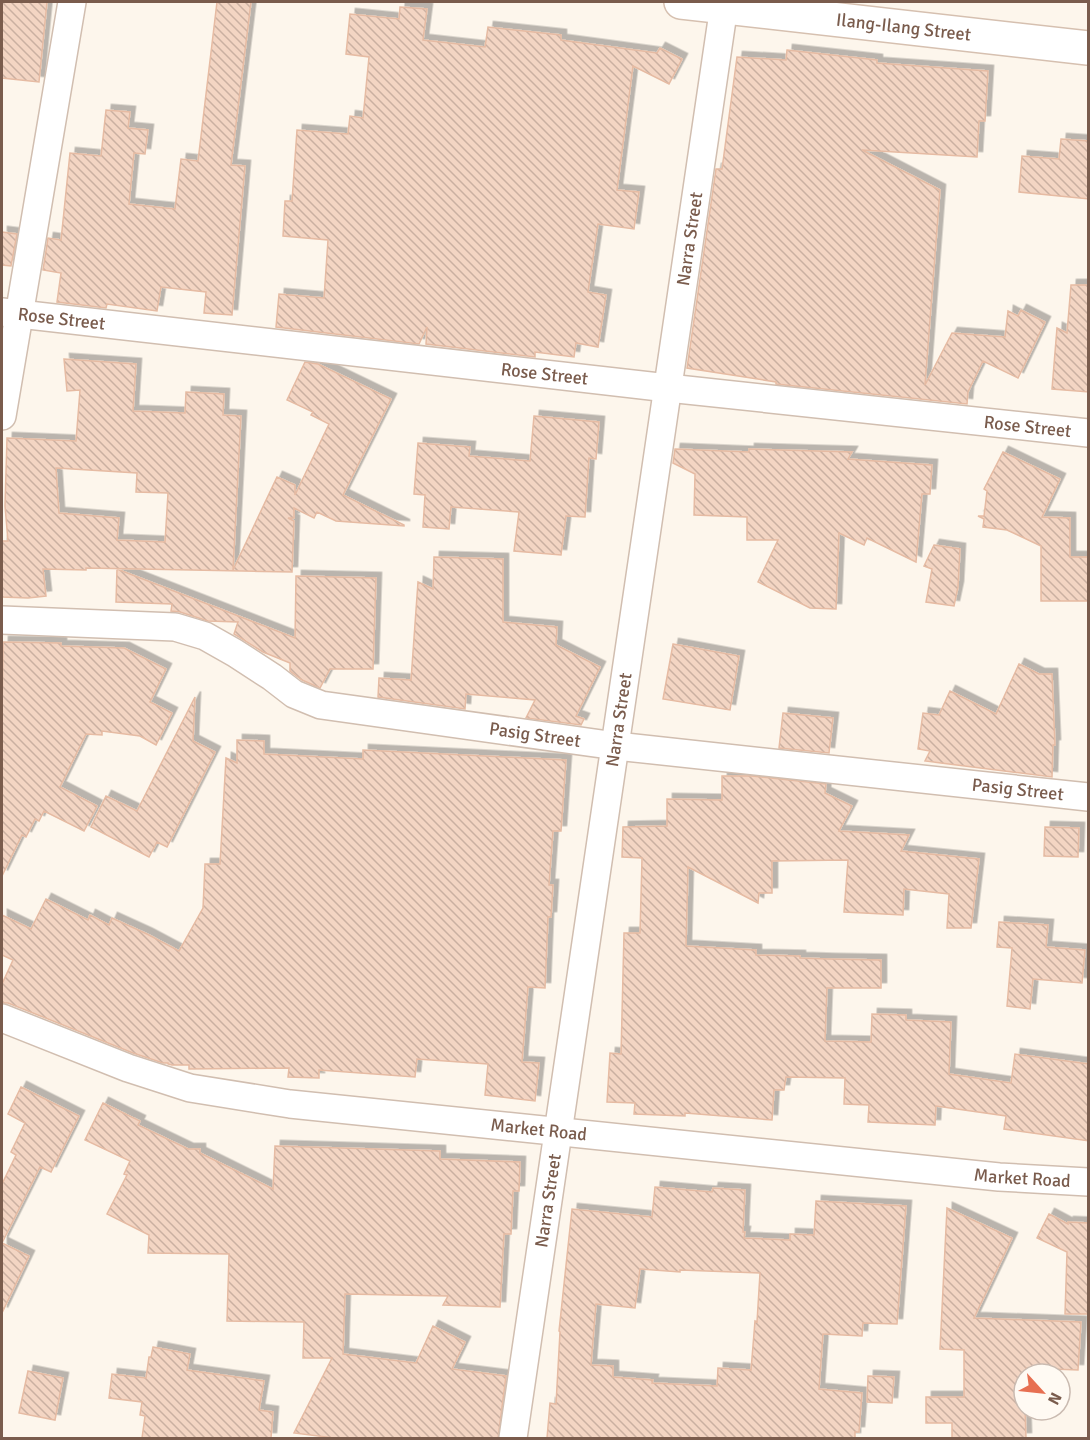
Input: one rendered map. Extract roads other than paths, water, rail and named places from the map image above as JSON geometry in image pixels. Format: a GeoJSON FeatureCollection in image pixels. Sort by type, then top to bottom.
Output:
{"type":"FeatureCollection","features":[{"type":"Feature","properties":{"kind":"main road","name":"Ilang-Ilang Street"},"geometry":{"type":"LineString","coordinates":[[681,2],[724,4],[1089,48]]}},
{"type":"Feature","properties":{"kind":"street"},"geometry":{"type":"LineString","coordinates":[[2,416],[11,313],[72,2]]}},
{"type":"Feature","properties":{"kind":"street","name":"Narra Street"},"geometry":{"type":"LineString","coordinates":[[513,1438],[724,4]]}},
{"type":"Feature","properties":{"kind":"street","name":"Rose Street"},"geometry":{"type":"LineString","coordinates":[[11,313],[668,388],[1089,433]]}},
{"type":"Feature","properties":{"kind":"street","name":"Pasig Street"},"geometry":{"type":"LineString","coordinates":[[2,620],[176,627],[205,636],[272,677],[294,694],[321,705],[616,746],[1089,797]]}},
{"type":"Feature","properties":{"kind":"street","name":"Market Road"},"geometry":{"type":"LineString","coordinates":[[2,1018],[128,1068],[190,1088],[290,1104],[999,1177],[1089,1182]]}}]}
